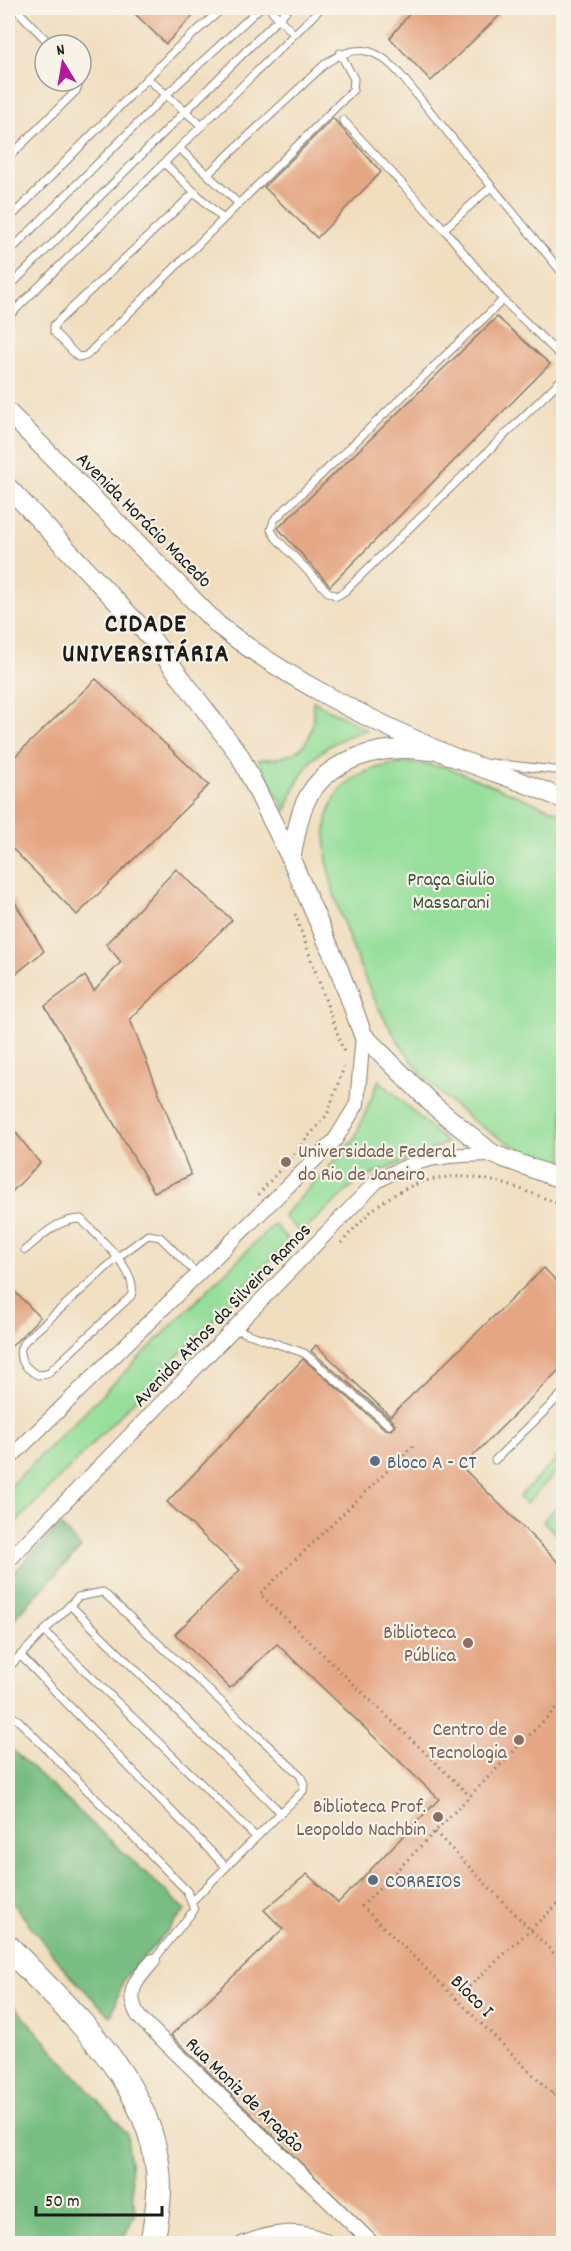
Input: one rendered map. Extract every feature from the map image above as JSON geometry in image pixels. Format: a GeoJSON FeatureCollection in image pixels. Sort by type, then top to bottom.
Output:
{"type":"FeatureCollection","features":[{"type":"Feature","properties":{"kind":"highway"},"geometry":{"type":"LineString","coordinates":[[8,1947],[102,2047],[127,2082],[140,2108],[151,2137],[159,2189],[152,2244]]}},
{"type":"Feature","properties":{"kind":"street","name":"Avenida Horácio Macedo"},"geometry":{"type":"LineString","coordinates":[[8,412],[218,625],[245,646],[312,689],[446,754]]}},
{"type":"Feature","properties":{"kind":"street"},"geometry":{"type":"LineString","coordinates":[[8,487],[175,667],[240,756],[291,859],[339,969],[363,1035],[433,1106],[493,1154],[564,1180]]}},
{"type":"Feature","properties":{"kind":"street"},"geometry":{"type":"LineString","coordinates":[[8,498],[36,523],[51,532]]}},
{"type":"Feature","properties":{"kind":"street"},"geometry":{"type":"LineString","coordinates":[[291,859],[304,804],[314,786],[337,766],[360,755],[410,748],[446,754],[564,800]]}},
{"type":"Feature","properties":{"kind":"street"},"geometry":{"type":"LineString","coordinates":[[8,1460],[335,1140],[357,1104],[363,1035]]}},
{"type":"Feature","properties":{"kind":"street","name":"Avenida Athos da Silveira Ramos"},"geometry":{"type":"LineString","coordinates":[[8,1561],[377,1180],[402,1166],[437,1156],[493,1154]]}},
{"type":"Feature","properties":{"kind":"street","name":"Rua Moniz de Aragão"},"geometry":{"type":"LineString","coordinates":[[153,1961],[140,1975],[131,1994],[132,2006],[139,2017],[373,2244]]}},
{"type":"Feature","properties":{"kind":"street"},"geometry":{"type":"LineString","coordinates":[[242,2244],[276,2232],[311,2234],[331,2244]]}},
{"type":"Feature","properties":{"kind":"lane"},"geometry":{"type":"LineString","coordinates":[[15,8],[39,33]]}},
{"type":"Feature","properties":{"kind":"lane"},"geometry":{"type":"LineString","coordinates":[[8,220],[147,78],[223,8]]}},
{"type":"Feature","properties":{"kind":"lane"},"geometry":{"type":"LineString","coordinates":[[8,254],[166,95],[260,8]]}},
{"type":"Feature","properties":{"kind":"lane"},"geometry":{"type":"LineString","coordinates":[[269,8],[294,34]]}},
{"type":"Feature","properties":{"kind":"lane"},"geometry":{"type":"LineString","coordinates":[[8,288],[289,8]]}},
{"type":"Feature","properties":{"kind":"lane"},"geometry":{"type":"LineString","coordinates":[[8,317],[321,8]]}},
{"type":"Feature","properties":{"kind":"lane"},"geometry":{"type":"LineString","coordinates":[[208,174],[326,63],[340,53],[369,51],[385,58],[564,275]]}},
{"type":"Feature","properties":{"kind":"lane"},"geometry":{"type":"LineString","coordinates":[[195,192],[54,325],[54,332],[78,357],[86,356],[353,90],[354,79],[340,53]]}},
{"type":"Feature","properties":{"kind":"lane"},"geometry":{"type":"LineString","coordinates":[[147,78],[202,126]]}},
{"type":"Feature","properties":{"kind":"lane"},"geometry":{"type":"LineString","coordinates":[[8,158],[74,93]]}},
{"type":"Feature","properties":{"kind":"lane"},"geometry":{"type":"LineString","coordinates":[[343,120],[444,229],[503,300],[564,359]]}},
{"type":"Feature","properties":{"kind":"lane"},"geometry":{"type":"LineString","coordinates":[[179,148],[238,203]]}},
{"type":"Feature","properties":{"kind":"lane"},"geometry":{"type":"LineString","coordinates":[[164,163],[222,218]]}},
{"type":"Feature","properties":{"kind":"lane"},"geometry":{"type":"LineString","coordinates":[[444,229],[491,187]]}},
{"type":"Feature","properties":{"kind":"lane"},"geometry":{"type":"LineString","coordinates":[[503,300],[274,520],[271,530],[276,538],[328,592],[337,596],[345,591],[564,377]]}},
{"type":"Feature","properties":{"kind":"lane"},"geometry":{"type":"LineString","coordinates":[[465,761],[564,771]]}},
{"type":"Feature","properties":{"kind":"lane"},"geometry":{"type":"LineString","coordinates":[[25,1250],[57,1223],[69,1219],[81,1219],[118,1257],[133,1282],[131,1296],[46,1374],[38,1375],[32,1372],[19,1355],[20,1348],[118,1257],[148,1235],[155,1234],[197,1274]]}},
{"type":"Feature","properties":{"kind":"lane"},"geometry":{"type":"LineString","coordinates":[[234,1329],[304,1353],[389,1425]]}},
{"type":"Feature","properties":{"kind":"lane"},"geometry":{"type":"LineString","coordinates":[[495,1460],[564,1392]]}},
{"type":"Feature","properties":{"kind":"lane"},"geometry":{"type":"LineString","coordinates":[[8,1668],[78,1597],[103,1592],[300,1776],[304,1784],[303,1791],[192,1901]]}},
{"type":"Feature","properties":{"kind":"lane"},"geometry":{"type":"LineString","coordinates":[[70,1605],[281,1813]]}},
{"type":"Feature","properties":{"kind":"lane"},"geometry":{"type":"LineString","coordinates":[[44,1631],[256,1837]]}},
{"type":"Feature","properties":{"kind":"lane"},"geometry":{"type":"LineString","coordinates":[[20,1655],[226,1867]]}},
{"type":"Feature","properties":{"kind":"lane"},"geometry":{"type":"LineString","coordinates":[[8,1714],[18,1720],[188,1891],[194,1910],[153,1961]]}},
{"type":"Feature","properties":{"kind":"path"},"geometry":{"type":"LineString","coordinates":[[267,1206],[256,1193],[327,1115],[347,1060],[292,907]]}},
{"type":"Feature","properties":{"kind":"path"},"geometry":{"type":"LineString","coordinates":[[334,1249],[382,1202],[421,1183],[449,1175],[488,1178],[564,1206]]}},
{"type":"Feature","properties":{"kind":"path"},"geometry":{"type":"LineString","coordinates":[[413,1446],[260,1594],[470,1796]]}},
{"type":"Feature","properties":{"kind":"path"},"geometry":{"type":"LineString","coordinates":[[564,1700],[435,1832],[564,1964]]}},
{"type":"Feature","properties":{"kind":"path","name":"Bloco I"},"geometry":{"type":"LineString","coordinates":[[435,1832],[362,1906],[564,2105]]}},
{"type":"Feature","properties":{"kind":"path"},"geometry":{"type":"LineString","coordinates":[[456,1999],[564,1898]]}},
{"type":"Feature","properties":{"kind":"path"},"geometry":{"type":"LineString","coordinates":[[552,2094],[564,2083]]}},
{"type":"Feature","properties":{"kind":"green space"},"geometry":{"type":"Polygon","coordinates":[[[313,701],[367,730],[336,742],[314,758],[298,781],[286,811],[258,759],[285,756],[303,746],[312,728],[313,701]]]}},
{"type":"Feature","properties":{"kind":"green space","name":"Praça Giulio Massarani"},"geometry":{"type":"Polygon","coordinates":[[[410,763],[446,767],[563,814],[563,1167],[506,1141],[471,1119],[438,1091],[411,1060],[388,1026],[354,952],[330,876],[326,848],[327,822],[334,799],[350,781],[375,769],[410,763]]]}},
{"type":"Feature","properties":{"kind":"green space"},"geometry":{"type":"Polygon","coordinates":[[[379,1080],[447,1143],[358,1181],[301,1233],[283,1216],[354,1140],[379,1080]]]}},
{"type":"Feature","properties":{"kind":"green space"},"geometry":{"type":"Polygon","coordinates":[[[274,1224],[289,1241],[8,1531],[8,1488],[274,1224]]]}},
{"type":"Feature","properties":{"kind":"green space"},"geometry":{"type":"Polygon","coordinates":[[[563,1452],[563,1465],[526,1504],[519,1497],[563,1452]]]}},
{"type":"Feature","properties":{"kind":"green space"},"geometry":{"type":"Polygon","coordinates":[[[563,1500],[563,1541],[543,1521],[563,1500]]]}},
{"type":"Feature","properties":{"kind":"green space"},"geometry":{"type":"Polygon","coordinates":[[[60,1525],[81,1548],[8,1625],[8,1578],[60,1525]]]}},
{"type":"Feature","properties":{"kind":"green space"},"geometry":{"type":"Polygon","coordinates":[[[8,1746],[186,1910],[124,1979],[111,2017],[66,1971],[8,1897],[8,1746]]]}},
{"type":"Feature","properties":{"kind":"green space"},"geometry":{"type":"Polygon","coordinates":[[[8,1999],[127,2133],[135,2213],[122,2243],[8,2243],[8,1999]]]}},
{"type":"Feature","properties":{"kind":"building"},"geometry":{"type":"Polygon","coordinates":[[[129,8],[200,8],[166,44],[129,8]]]}},
{"type":"Feature","properties":{"kind":"building"},"geometry":{"type":"Polygon","coordinates":[[[414,8],[494,8],[501,14],[431,81],[390,38],[414,8]]]}},
{"type":"Feature","properties":{"kind":"building"},"geometry":{"type":"Polygon","coordinates":[[[333,118],[381,172],[317,238],[264,187],[333,118]]]}},
{"type":"Feature","properties":{"kind":"building"},"geometry":{"type":"Polygon","coordinates":[[[497,317],[550,364],[330,586],[278,528],[497,317]]]}},
{"type":"Feature","properties":{"kind":"building"},"geometry":{"type":"Polygon","coordinates":[[[96,679],[209,785],[77,915],[8,844],[8,763],[96,679]]]}},
{"type":"Feature","properties":{"kind":"building"},"geometry":{"type":"Polygon","coordinates":[[[176,869],[232,920],[130,1019],[191,1175],[154,1192],[45,1006],[85,976],[94,991],[121,962],[106,944],[176,869]]]}},
{"type":"Feature","properties":{"kind":"building"},"geometry":{"type":"Polygon","coordinates":[[[8,891],[44,951],[8,980],[8,891]]]}},
{"type":"Feature","properties":{"kind":"building"},"geometry":{"type":"Polygon","coordinates":[[[8,1123],[40,1163],[8,1196],[8,1123]]]}},
{"type":"Feature","properties":{"kind":"building","name":"Centro de Tecnologia"},"geometry":{"type":"Polygon","coordinates":[[[544,1268],[564,1289],[564,1365],[462,1467],[564,1568],[564,2244],[383,2244],[171,2035],[283,1929],[264,1910],[307,1874],[338,1903],[439,1799],[277,1644],[230,1688],[175,1634],[240,1570],[167,1502],[303,1359],[385,1429],[391,1430],[395,1425],[393,1421],[311,1351],[316,1345],[390,1416],[544,1268]]]}},
{"type":"Feature","properties":{"kind":"building"},"geometry":{"type":"Polygon","coordinates":[[[8,1285],[40,1317],[8,1350],[8,1285]]]}},
{"type":"Feature","properties":{"kind":"place","name":"Universidade Federal do Rio de Janeiro"},"geometry":{"type":"Point","coordinates":[286,1162]}},
{"type":"Feature","properties":{"kind":"place","name":"Bloco A - CT"},"geometry":{"type":"Point","coordinates":[375,1461]}},
{"type":"Feature","properties":{"kind":"place","name":"Biblioteca Pública"},"geometry":{"type":"Point","coordinates":[468,1643]}},
{"type":"Feature","properties":{"kind":"place","name":"Centro de Tecnologia"},"geometry":{"type":"Point","coordinates":[519,1740]}},
{"type":"Feature","properties":{"kind":"place","name":"Biblioteca Prof. Leopoldo Nachbin"},"geometry":{"type":"Point","coordinates":[438,1817]}},
{"type":"Feature","properties":{"kind":"place","name":"CORREIOS"},"geometry":{"type":"Point","coordinates":[373,1880]}},
{"type":"Feature","properties":{"kind":"district","name":"CIDADE UNIVERSITÁRIA"},"geometry":{"type":"Point","coordinates":[146,637]}}]}
